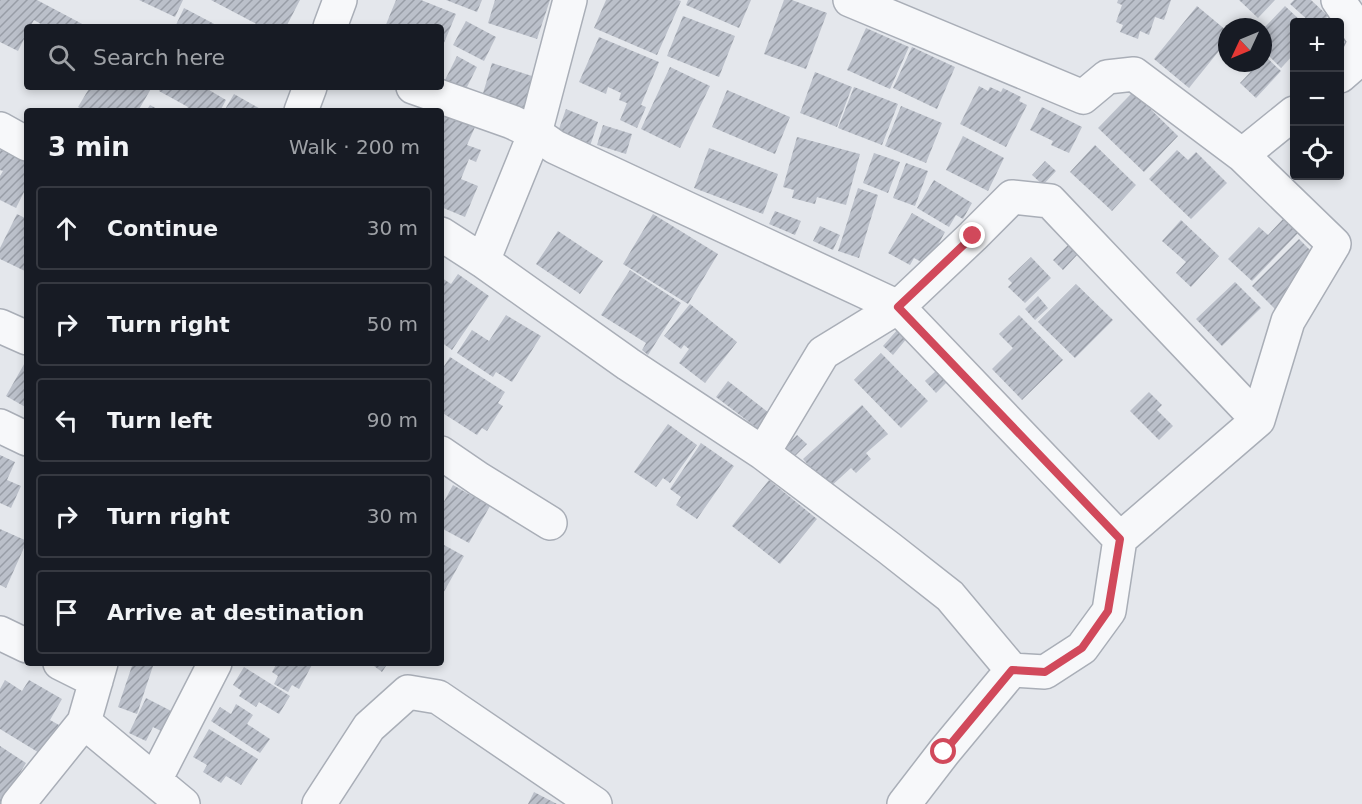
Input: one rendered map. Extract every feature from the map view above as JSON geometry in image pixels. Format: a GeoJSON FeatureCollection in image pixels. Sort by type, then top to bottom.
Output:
{"type":"FeatureCollection","features":[{"type":"Feature","properties":{"kind":"street"},"geometry":{"type":"LineString","coordinates":[[331,24],[340,0]]}},
{"type":"Feature","properties":{"kind":"street"},"geometry":{"type":"LineString","coordinates":[[483,261],[535,133],[570,0]]}},
{"type":"Feature","properties":{"kind":"street"},"geometry":{"type":"LineString","coordinates":[[444,236],[628,364],[763,453],[889,548],[950,596],[1012,670],[1045,672],[1082,648],[1108,611],[1120,539],[1258,420],[1288,321],[1334,244],[1242,155],[1134,74],[1107,77],[1083,97],[849,0]]}},
{"type":"Feature","properties":{"kind":"street"},"geometry":{"type":"LineString","coordinates":[[1338,0],[1362,35]]}},
{"type":"Feature","properties":{"kind":"street"},"geometry":{"type":"LineString","coordinates":[[1344,73],[1354,64],[1362,48]]}},
{"type":"Feature","properties":{"kind":"street"},"geometry":{"type":"LineString","coordinates":[[302,108],[308,90]]}},
{"type":"Feature","properties":{"kind":"street"},"geometry":{"type":"LineString","coordinates":[[421,90],[512,122],[535,133],[555,147],[898,307],[1120,539]]}},
{"type":"Feature","properties":{"kind":"street"},"geometry":{"type":"LineString","coordinates":[[1242,155],[1290,116]]}},
{"type":"Feature","properties":{"kind":"street"},"geometry":{"type":"LineString","coordinates":[[0,129],[24,142]]}},
{"type":"Feature","properties":{"kind":"street"},"geometry":{"type":"LineString","coordinates":[[763,453],[823,352],[898,307],[1012,197],[1050,201],[1258,420]]}},
{"type":"Feature","properties":{"kind":"street"},"geometry":{"type":"LineString","coordinates":[[0,326],[24,337]]}},
{"type":"Feature","properties":{"kind":"street"},"geometry":{"type":"LineString","coordinates":[[0,426],[24,438]]}},
{"type":"Feature","properties":{"kind":"street"},"geometry":{"type":"LineString","coordinates":[[444,455],[550,523]]}},
{"type":"Feature","properties":{"kind":"street"},"geometry":{"type":"LineString","coordinates":[[0,633],[24,645]]}},
{"type":"Feature","properties":{"kind":"street"},"geometry":{"type":"LineString","coordinates":[[18,804],[84,722],[98,672],[73,666]]}},
{"type":"Feature","properties":{"kind":"street"},"geometry":{"type":"LineString","coordinates":[[154,780],[213,666]]}},
{"type":"Feature","properties":{"kind":"street"},"geometry":{"type":"LineString","coordinates":[[904,804],[1012,670]]}},
{"type":"Feature","properties":{"kind":"street"},"geometry":{"type":"LineString","coordinates":[[319,804],[369,727],[408,692],[438,697],[595,804]]}},
{"type":"Feature","properties":{"kind":"street"},"geometry":{"type":"LineString","coordinates":[[84,722],[183,804]]}},
{"type":"Feature","properties":{"kind":"building"},"geometry":{"type":"Polygon","coordinates":[[[0,0],[37,0],[82,24],[41,24],[34,20],[32,24],[24,24],[24,39],[18,51],[0,42],[0,0]]]}},
{"type":"Feature","properties":{"kind":"building"},"geometry":{"type":"Polygon","coordinates":[[[139,0],[183,0],[175,17],[139,0]]]}},
{"type":"Feature","properties":{"kind":"building"},"geometry":{"type":"Polygon","coordinates":[[[211,0],[300,0],[288,24],[256,24],[211,0]]]}},
{"type":"Feature","properties":{"kind":"building"},"geometry":{"type":"Polygon","coordinates":[[[396,0],[421,0],[456,14],[444,43],[444,24],[386,24],[396,0]]]}},
{"type":"Feature","properties":{"kind":"building"},"geometry":{"type":"Polygon","coordinates":[[[446,0],[482,0],[477,12],[446,0]]]}},
{"type":"Feature","properties":{"kind":"building"},"geometry":{"type":"Polygon","coordinates":[[[495,0],[550,0],[537,39],[488,23],[495,0]]]}},
{"type":"Feature","properties":{"kind":"building"},"geometry":{"type":"Polygon","coordinates":[[[606,0],[681,1],[657,55],[594,28],[606,0]]]}},
{"type":"Feature","properties":{"kind":"building"},"geometry":{"type":"Polygon","coordinates":[[[688,0],[751,0],[739,28],[686,5],[688,0]]]}},
{"type":"Feature","properties":{"kind":"building"},"geometry":{"type":"Polygon","coordinates":[[[784,0],[792,0],[827,13],[806,69],[764,54],[784,0]]]}},
{"type":"Feature","properties":{"kind":"building"},"geometry":{"type":"Polygon","coordinates":[[[1118,0],[1171,0],[1164,20],[1155,17],[1149,35],[1140,31],[1138,39],[1120,32],[1123,25],[1116,22],[1122,5],[1117,3],[1118,0]]]}},
{"type":"Feature","properties":{"kind":"building"},"geometry":{"type":"Polygon","coordinates":[[[1239,0],[1275,0],[1258,18],[1239,0]]]}},
{"type":"Feature","properties":{"kind":"building"},"geometry":{"type":"Polygon","coordinates":[[[1294,0],[1311,0],[1328,16],[1326,18],[1306,18],[1290,4],[1294,0]]]}},
{"type":"Feature","properties":{"kind":"building"},"geometry":{"type":"Polygon","coordinates":[[[1197,6],[1218,24],[1218,52],[1189,88],[1154,59],[1197,6]]]}},
{"type":"Feature","properties":{"kind":"building"},"geometry":{"type":"Polygon","coordinates":[[[1285,6],[1298,18],[1290,18],[1290,58],[1281,68],[1272,59],[1272,20],[1285,6]]]}},
{"type":"Feature","properties":{"kind":"building"},"geometry":{"type":"Polygon","coordinates":[[[184,8],[214,24],[176,24],[184,8]]]}},
{"type":"Feature","properties":{"kind":"building"},"geometry":{"type":"Polygon","coordinates":[[[683,16],[735,36],[719,77],[667,56],[683,16]]]}},
{"type":"Feature","properties":{"kind":"building"},"geometry":{"type":"Polygon","coordinates":[[[466,21],[496,37],[484,61],[453,45],[466,21]]]}},
{"type":"Feature","properties":{"kind":"building"},"geometry":{"type":"Polygon","coordinates":[[[866,28],[909,47],[890,89],[847,70],[866,28]]]}},
{"type":"Feature","properties":{"kind":"building"},"geometry":{"type":"Polygon","coordinates":[[[599,37],[659,62],[641,105],[646,107],[637,128],[620,120],[627,103],[619,100],[621,93],[608,87],[606,94],[579,82],[599,37]]]}},
{"type":"Feature","properties":{"kind":"building"},"geometry":{"type":"Polygon","coordinates":[[[912,47],[955,67],[937,109],[893,88],[912,47]]]}},
{"type":"Feature","properties":{"kind":"building"},"geometry":{"type":"Polygon","coordinates":[[[457,56],[477,67],[464,93],[444,82],[457,56]]]}},
{"type":"Feature","properties":{"kind":"building"},"geometry":{"type":"Polygon","coordinates":[[[492,63],[535,77],[523,113],[481,100],[492,63]]]}},
{"type":"Feature","properties":{"kind":"building"},"geometry":{"type":"Polygon","coordinates":[[[1272,63],[1281,71],[1256,98],[1240,83],[1250,72],[1272,72],[1272,63]]]}},
{"type":"Feature","properties":{"kind":"building"},"geometry":{"type":"Polygon","coordinates":[[[670,67],[710,86],[680,148],[641,129],[670,67]]]}},
{"type":"Feature","properties":{"kind":"building"},"geometry":{"type":"Polygon","coordinates":[[[815,72],[852,87],[837,127],[800,113],[815,72]]]}},
{"type":"Feature","properties":{"kind":"building"},"geometry":{"type":"Polygon","coordinates":[[[979,86],[988,91],[990,87],[1001,92],[1003,88],[1021,97],[1019,101],[1027,105],[1006,147],[960,124],[979,86]]]}},
{"type":"Feature","properties":{"kind":"building"},"geometry":{"type":"Polygon","coordinates":[[[854,87],[898,104],[882,145],[838,128],[854,87]]]}},
{"type":"Feature","properties":{"kind":"building"},"geometry":{"type":"Polygon","coordinates":[[[88,90],[150,90],[140,108],[78,107],[88,90]]]}},
{"type":"Feature","properties":{"kind":"building"},"geometry":{"type":"Polygon","coordinates":[[[209,90],[226,100],[222,108],[187,108],[159,91],[209,90]]]}},
{"type":"Feature","properties":{"kind":"building"},"geometry":{"type":"Polygon","coordinates":[[[727,90],[790,117],[775,154],[712,127],[727,90]]]}},
{"type":"Feature","properties":{"kind":"building"},"geometry":{"type":"Polygon","coordinates":[[[1133,92],[1178,136],[1144,172],[1098,128],[1133,92]]]}},
{"type":"Feature","properties":{"kind":"building"},"geometry":{"type":"Polygon","coordinates":[[[234,94],[259,108],[226,108],[234,94]]]}},
{"type":"Feature","properties":{"kind":"building"},"geometry":{"type":"Polygon","coordinates":[[[901,106],[942,123],[926,163],[885,146],[901,106]]]}},
{"type":"Feature","properties":{"kind":"building"},"geometry":{"type":"Polygon","coordinates":[[[1042,107],[1082,127],[1069,153],[1051,145],[1053,141],[1030,130],[1042,107]]]}},
{"type":"Feature","properties":{"kind":"building"},"geometry":{"type":"Polygon","coordinates":[[[566,109],[598,122],[588,152],[555,140],[566,109]]]}},
{"type":"Feature","properties":{"kind":"building"},"geometry":{"type":"Polygon","coordinates":[[[444,114],[475,127],[467,145],[481,150],[476,162],[469,159],[461,179],[478,186],[465,217],[444,208],[444,114]]]}},
{"type":"Feature","properties":{"kind":"building"},"geometry":{"type":"Polygon","coordinates":[[[603,125],[632,134],[626,154],[597,145],[603,125]]]}},
{"type":"Feature","properties":{"kind":"building"},"geometry":{"type":"Polygon","coordinates":[[[963,136],[1004,158],[988,191],[946,170],[963,136]]]}},
{"type":"Feature","properties":{"kind":"building"},"geometry":{"type":"Polygon","coordinates":[[[797,137],[860,154],[846,205],[817,197],[815,204],[792,198],[794,190],[783,187],[797,137]]]}},
{"type":"Feature","properties":{"kind":"building"},"geometry":{"type":"Polygon","coordinates":[[[1095,145],[1136,185],[1112,211],[1070,172],[1095,145]]]}},
{"type":"Feature","properties":{"kind":"building"},"geometry":{"type":"Polygon","coordinates":[[[709,148],[778,174],[763,214],[694,188],[709,148]]]}},
{"type":"Feature","properties":{"kind":"building"},"geometry":{"type":"Polygon","coordinates":[[[0,149],[24,161],[24,192],[16,208],[0,200],[0,176],[3,171],[0,170],[0,149]]]}},
{"type":"Feature","properties":{"kind":"building"},"geometry":{"type":"Polygon","coordinates":[[[1177,150],[1188,160],[1196,152],[1227,183],[1191,219],[1149,179],[1177,150]]]}},
{"type":"Feature","properties":{"kind":"building"},"geometry":{"type":"Polygon","coordinates":[[[874,153],[900,162],[888,193],[863,183],[874,153]]]}},
{"type":"Feature","properties":{"kind":"building"},"geometry":{"type":"Polygon","coordinates":[[[1045,161],[1056,171],[1043,185],[1032,175],[1045,161]]]}},
{"type":"Feature","properties":{"kind":"building"},"geometry":{"type":"Polygon","coordinates":[[[906,163],[928,171],[915,206],[893,198],[906,163]]]}},
{"type":"Feature","properties":{"kind":"building"},"geometry":{"type":"Polygon","coordinates":[[[934,180],[972,203],[963,219],[956,215],[949,227],[917,208],[934,180]]]}},
{"type":"Feature","properties":{"kind":"building"},"geometry":{"type":"Polygon","coordinates":[[[858,188],[878,195],[859,258],[838,251],[858,188]]]}},
{"type":"Feature","properties":{"kind":"building"},"geometry":{"type":"Polygon","coordinates":[[[775,211],[801,221],[795,235],[769,224],[775,211]]]}},
{"type":"Feature","properties":{"kind":"building"},"geometry":{"type":"Polygon","coordinates":[[[912,213],[945,232],[927,265],[914,258],[910,265],[888,253],[912,213]]]}},
{"type":"Feature","properties":{"kind":"building"},"geometry":{"type":"Polygon","coordinates":[[[17,214],[24,218],[24,271],[0,259],[0,248],[17,214]]]}},
{"type":"Feature","properties":{"kind":"building"},"geometry":{"type":"Polygon","coordinates":[[[653,214],[718,254],[688,304],[623,264],[653,214]]]}},
{"type":"Feature","properties":{"kind":"building"},"geometry":{"type":"Polygon","coordinates":[[[1283,219],[1298,233],[1252,281],[1228,259],[1259,227],[1268,235],[1283,219]]]}},
{"type":"Feature","properties":{"kind":"building"},"geometry":{"type":"Polygon","coordinates":[[[1181,220],[1219,256],[1191,287],[1176,273],[1186,262],[1162,241],[1181,220]]]}},
{"type":"Feature","properties":{"kind":"building"},"geometry":{"type":"Polygon","coordinates":[[[820,226],[840,235],[833,250],[813,241],[820,226]]]}},
{"type":"Feature","properties":{"kind":"building"},"geometry":{"type":"Polygon","coordinates":[[[558,231],[603,261],[580,294],[536,264],[558,231]]]}},
{"type":"Feature","properties":{"kind":"building"},"geometry":{"type":"Polygon","coordinates":[[[1299,239],[1317,257],[1276,310],[1252,286],[1299,239]]]}},
{"type":"Feature","properties":{"kind":"building"},"geometry":{"type":"Polygon","coordinates":[[[1068,245],[1078,254],[1063,270],[1053,260],[1068,245]]]}},
{"type":"Feature","properties":{"kind":"building"},"geometry":{"type":"Polygon","coordinates":[[[1031,257],[1051,278],[1025,303],[1008,287],[1012,283],[1008,279],[1031,257]]]}},
{"type":"Feature","properties":{"kind":"building"},"geometry":{"type":"Polygon","coordinates":[[[630,270],[681,303],[648,355],[642,350],[646,343],[601,315],[630,270]]]}},
{"type":"Feature","properties":{"kind":"building"},"geometry":{"type":"Polygon","coordinates":[[[458,274],[489,296],[452,350],[444,344],[444,279],[451,284],[458,274]]]}},
{"type":"Feature","properties":{"kind":"building"},"geometry":{"type":"Polygon","coordinates":[[[1235,282],[1261,308],[1222,346],[1196,319],[1235,282]]]}},
{"type":"Feature","properties":{"kind":"building"},"geometry":{"type":"Polygon","coordinates":[[[1076,284],[1113,320],[1075,358],[1038,322],[1076,284]]]}},
{"type":"Feature","properties":{"kind":"building"},"geometry":{"type":"Polygon","coordinates":[[[1038,296],[1048,308],[1035,320],[1025,309],[1038,296]]]}},
{"type":"Feature","properties":{"kind":"building"},"geometry":{"type":"Polygon","coordinates":[[[690,304],[737,342],[705,383],[679,363],[689,349],[684,345],[681,349],[664,336],[690,304]]]}},
{"type":"Feature","properties":{"kind":"building"},"geometry":{"type":"Polygon","coordinates":[[[506,315],[541,336],[512,382],[496,372],[493,377],[457,353],[472,330],[489,341],[506,315]]]}},
{"type":"Feature","properties":{"kind":"building"},"geometry":{"type":"Polygon","coordinates":[[[1019,315],[1063,360],[1022,400],[992,369],[1013,348],[999,334],[1019,315]]]}},
{"type":"Feature","properties":{"kind":"building"},"geometry":{"type":"Polygon","coordinates":[[[898,329],[908,337],[893,355],[883,346],[898,329]]]}},
{"type":"Feature","properties":{"kind":"building"},"geometry":{"type":"Polygon","coordinates":[[[881,353],[928,401],[901,428],[854,380],[881,353]]]}},
{"type":"Feature","properties":{"kind":"building"},"geometry":{"type":"Polygon","coordinates":[[[450,357],[505,392],[498,403],[503,406],[487,431],[482,428],[477,435],[444,414],[444,366],[450,357]]]}},
{"type":"Feature","properties":{"kind":"building"},"geometry":{"type":"Polygon","coordinates":[[[24,364],[24,406],[6,396],[24,364]]]}},
{"type":"Feature","properties":{"kind":"building"},"geometry":{"type":"Polygon","coordinates":[[[937,370],[948,381],[936,393],[925,381],[937,370]]]}},
{"type":"Feature","properties":{"kind":"building"},"geometry":{"type":"Polygon","coordinates":[[[728,381],[773,416],[761,431],[716,397],[728,381]]]}},
{"type":"Feature","properties":{"kind":"building"},"geometry":{"type":"Polygon","coordinates":[[[1149,392],[1162,405],[1157,410],[1173,426],[1159,440],[1130,411],[1149,392]]]}},
{"type":"Feature","properties":{"kind":"building"},"geometry":{"type":"Polygon","coordinates":[[[862,405],[888,434],[866,453],[871,459],[856,473],[851,468],[829,488],[803,459],[862,405]]]}},
{"type":"Feature","properties":{"kind":"building"},"geometry":{"type":"Polygon","coordinates":[[[668,424],[697,445],[670,483],[663,478],[656,487],[634,472],[668,424]]]}},
{"type":"Feature","properties":{"kind":"building"},"geometry":{"type":"Polygon","coordinates":[[[797,435],[807,444],[793,458],[784,448],[797,435]]]}},
{"type":"Feature","properties":{"kind":"building"},"geometry":{"type":"Polygon","coordinates":[[[701,443],[734,466],[697,519],[676,505],[681,497],[670,489],[701,443]]]}},
{"type":"Feature","properties":{"kind":"building"},"geometry":{"type":"Polygon","coordinates":[[[0,455],[15,462],[7,480],[21,486],[11,508],[0,503],[0,455]]]}},
{"type":"Feature","properties":{"kind":"building"},"geometry":{"type":"Polygon","coordinates":[[[769,480],[817,519],[780,564],[732,526],[769,480]]]}},
{"type":"Feature","properties":{"kind":"building"},"geometry":{"type":"Polygon","coordinates":[[[453,485],[490,506],[469,543],[444,530],[444,502],[453,485]]]}},
{"type":"Feature","properties":{"kind":"building"},"geometry":{"type":"Polygon","coordinates":[[[0,529],[24,540],[24,548],[6,588],[0,585],[0,529]]]}},
{"type":"Feature","properties":{"kind":"building"},"geometry":{"type":"Polygon","coordinates":[[[444,545],[464,556],[444,592],[444,545]]]}},
{"type":"Feature","properties":{"kind":"building"},"geometry":{"type":"Polygon","coordinates":[[[132,666],[153,666],[137,714],[118,707],[132,666]]]}},
{"type":"Feature","properties":{"kind":"building"},"geometry":{"type":"Polygon","coordinates":[[[275,666],[311,666],[299,689],[292,685],[288,692],[274,684],[278,676],[272,672],[275,666]]]}},
{"type":"Feature","properties":{"kind":"building"},"geometry":{"type":"Polygon","coordinates":[[[374,666],[386,666],[382,672],[374,666]]]}},
{"type":"Feature","properties":{"kind":"building"},"geometry":{"type":"Polygon","coordinates":[[[244,667],[290,696],[279,714],[259,702],[256,707],[239,696],[242,691],[233,685],[244,667]]]}},
{"type":"Feature","properties":{"kind":"building"},"geometry":{"type":"Polygon","coordinates":[[[5,680],[22,691],[29,680],[62,699],[50,720],[59,725],[41,754],[0,729],[0,689],[5,680]]]}},
{"type":"Feature","properties":{"kind":"building"},"geometry":{"type":"Polygon","coordinates":[[[146,698],[179,715],[169,735],[153,727],[146,741],[129,733],[146,698]]]}},
{"type":"Feature","properties":{"kind":"building"},"geometry":{"type":"Polygon","coordinates":[[[236,704],[253,715],[247,724],[270,739],[260,753],[211,721],[220,707],[231,714],[236,704]]]}},
{"type":"Feature","properties":{"kind":"building"},"geometry":{"type":"Polygon","coordinates":[[[209,729],[258,759],[241,785],[226,776],[221,783],[203,772],[207,765],[193,757],[209,729]]]}},
{"type":"Feature","properties":{"kind":"building"},"geometry":{"type":"Polygon","coordinates":[[[0,746],[26,763],[1,804],[0,804],[0,746]]]}},
{"type":"Feature","properties":{"kind":"building"},"geometry":{"type":"Polygon","coordinates":[[[534,792],[557,804],[528,804],[534,792]]]}},
{"type":"Feature","properties":{"kind":"route"},"geometry":{"type":"LineString","coordinates":[[944,752],[1012,670],[1045,672],[1082,648],[1108,611],[1120,539],[898,307],[973,236]]}}]}
